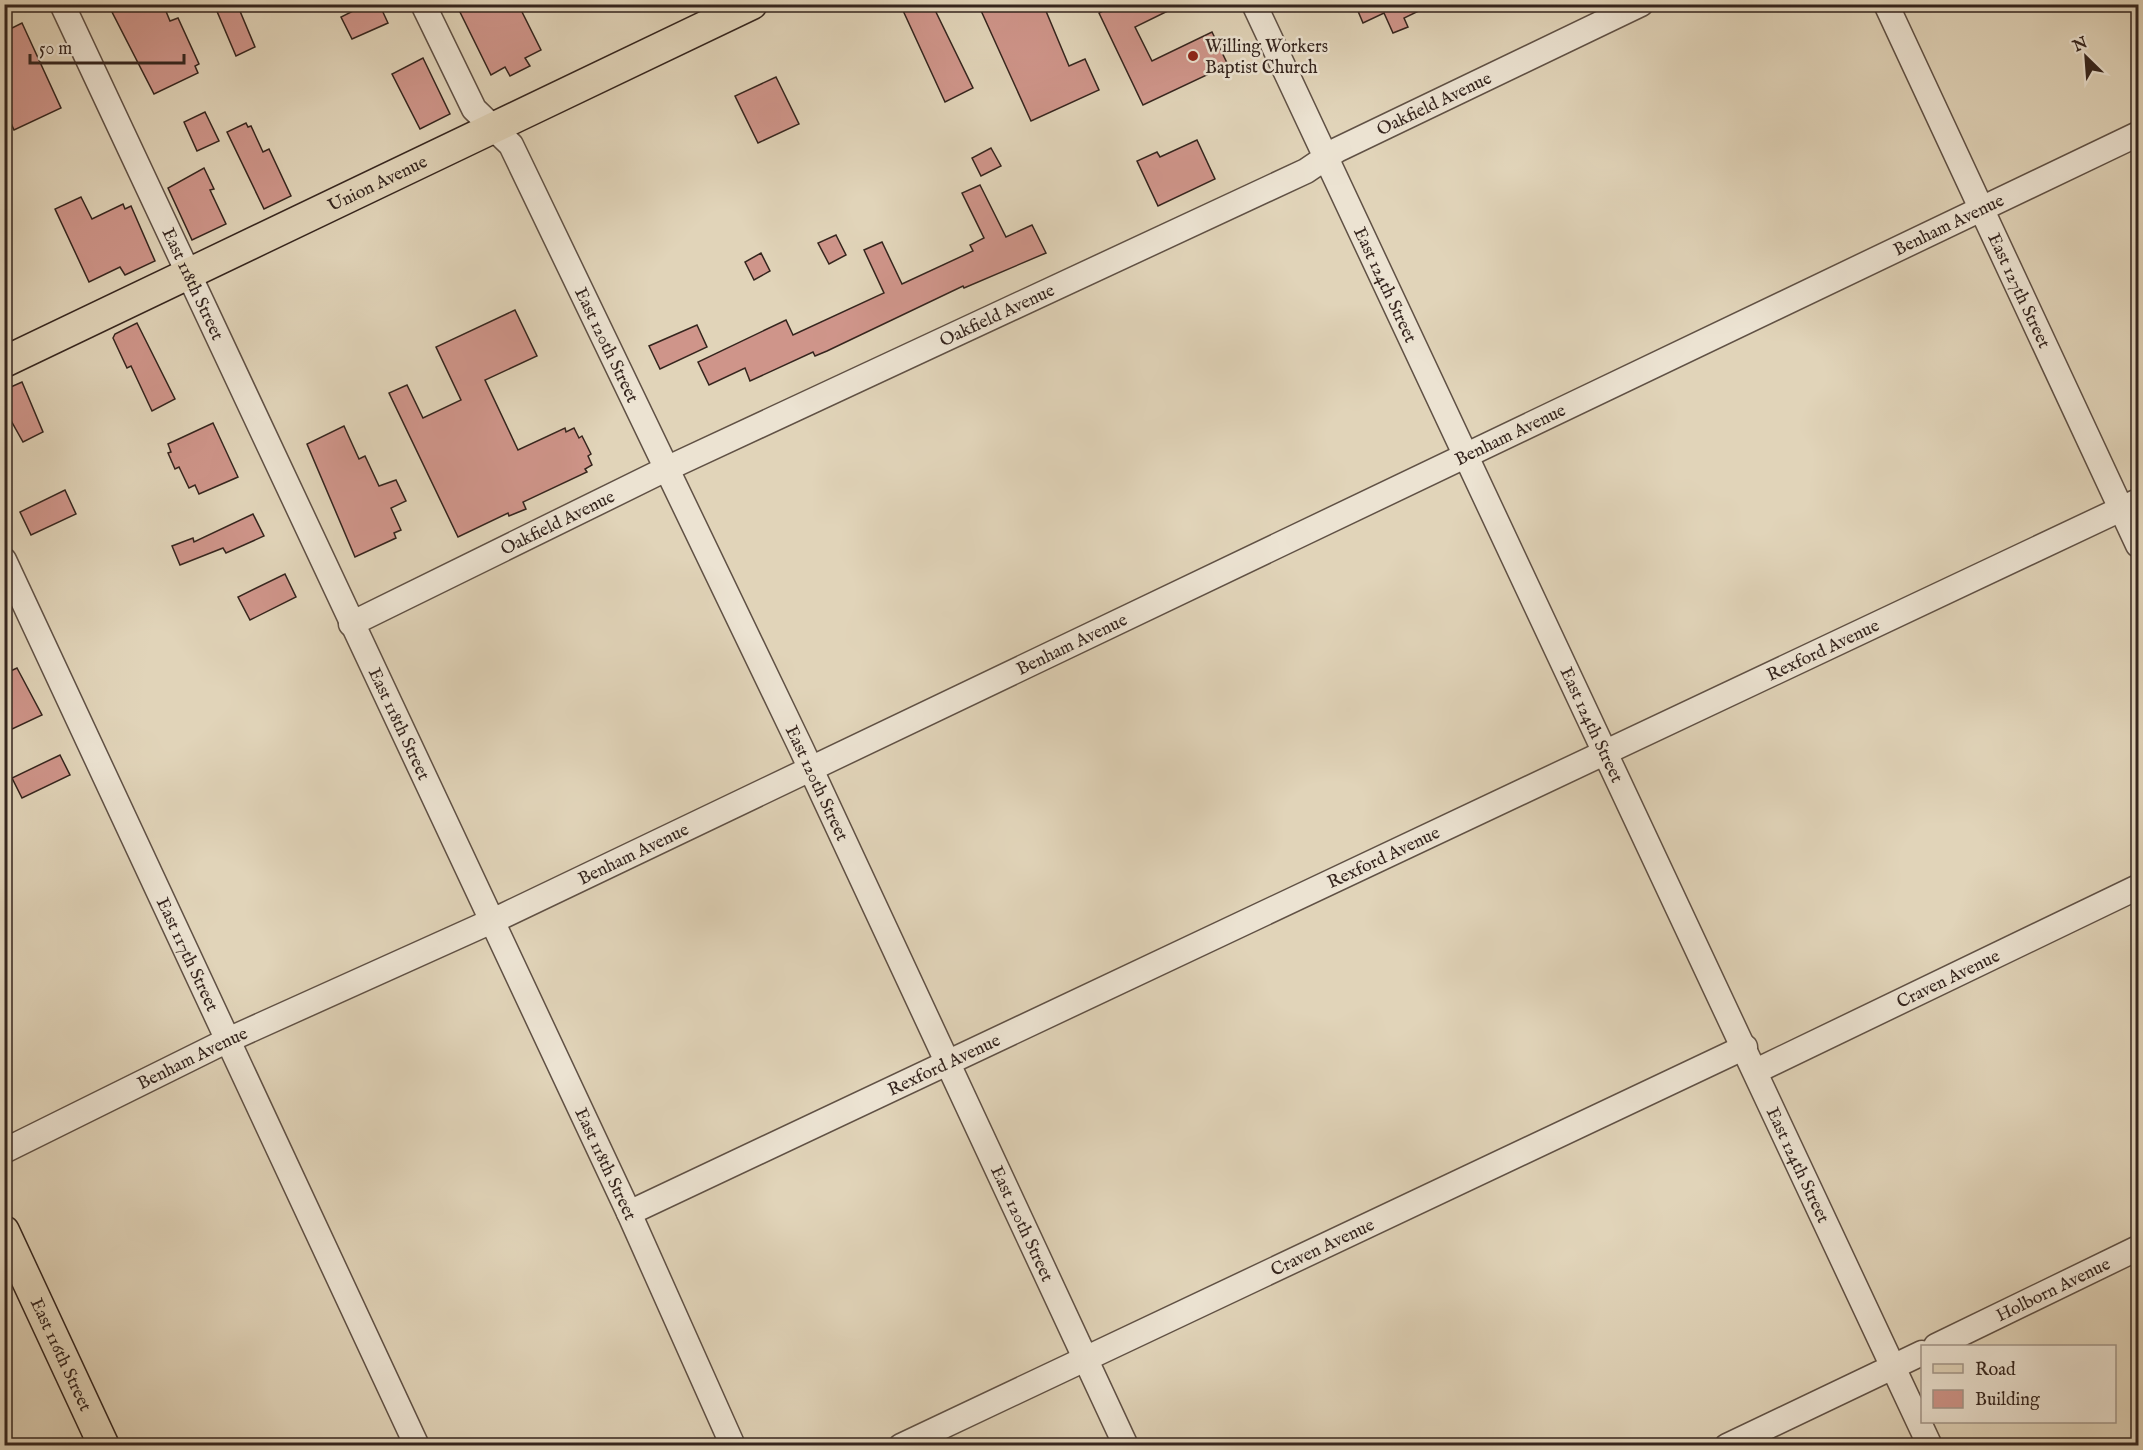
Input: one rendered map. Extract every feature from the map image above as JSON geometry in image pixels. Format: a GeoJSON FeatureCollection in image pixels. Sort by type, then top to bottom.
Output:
{"type":"FeatureCollection","features":[{"type":"Feature","properties":{"kind":"main road","name":"Union Avenue"},"geometry":{"type":"LineString","coordinates":[[4,362],[752,4]]}},
{"type":"Feature","properties":{"kind":"main road","name":"East 116th Street"},"geometry":{"type":"LineString","coordinates":[[4,1231],[104,1446]]}},
{"type":"Feature","properties":{"kind":"street","name":"East 118th Street"},"geometry":{"type":"LineString","coordinates":[[62,4],[490,922],[629,1214],[733,1446]]}},
{"type":"Feature","properties":{"kind":"street","name":"East 120th Street"},"geometry":{"type":"LineString","coordinates":[[423,4],[474,109],[496,127],[511,145],[811,768],[1126,1446]]}},
{"type":"Feature","properties":{"kind":"street","name":"East 124th Street"},"geometry":{"type":"LineString","coordinates":[[1254,4],[1603,752],[1745,1047],[1930,1446]]}},
{"type":"Feature","properties":{"kind":"street","name":"Oakfield Avenue"},"geometry":{"type":"LineString","coordinates":[[351,624],[666,469],[1263,191],[1326,159],[1337,150],[1641,4]]}},
{"type":"Feature","properties":{"kind":"street","name":"East 127th Street"},"geometry":{"type":"LineString","coordinates":[[1886,4],[1982,209],[2130,505],[2139,545]]}},
{"type":"Feature","properties":{"kind":"street","name":"Benham Avenue"},"geometry":{"type":"LineString","coordinates":[[4,1151],[228,1040],[490,922],[2139,134]]}},
{"type":"Feature","properties":{"kind":"street","name":"Rexford Avenue"},"geometry":{"type":"LineString","coordinates":[[629,1214],[2130,505]]}},
{"type":"Feature","properties":{"kind":"street","name":"East 117th Street"},"geometry":{"type":"LineString","coordinates":[[4,560],[417,1446]]}},
{"type":"Feature","properties":{"kind":"street","name":"Craven Avenue"},"geometry":{"type":"LineString","coordinates":[[1756,1071],[2139,887]]}},
{"type":"Feature","properties":{"kind":"street","name":"Craven Avenue"},"geometry":{"type":"LineString","coordinates":[[902,1446],[1745,1047]]}},
{"type":"Feature","properties":{"kind":"street","name":"Holborn Avenue"},"geometry":{"type":"LineString","coordinates":[[1940,1345],[2139,1248]]}},
{"type":"Feature","properties":{"kind":"street"},"geometry":{"type":"LineString","coordinates":[[1727,1446],[1921,1354]]}},
{"type":"Feature","properties":{"kind":"building"},"geometry":{"type":"Polygon","coordinates":[[[128,4],[163,4],[170,21],[178,18],[199,64],[195,66],[198,73],[154,94],[112,12],[128,4]]]}},
{"type":"Feature","properties":{"kind":"building"},"geometry":{"type":"Polygon","coordinates":[[[226,4],[237,4],[255,47],[236,56],[216,9],[226,4]]]}},
{"type":"Feature","properties":{"kind":"building"},"geometry":{"type":"Polygon","coordinates":[[[367,4],[372,4],[375,11],[381,8],[388,23],[352,39],[341,17],[367,4]]]}},
{"type":"Feature","properties":{"kind":"building"},"geometry":{"type":"Polygon","coordinates":[[[456,4],[518,4],[541,50],[525,58],[530,66],[510,76],[505,67],[491,75],[456,4]]]}},
{"type":"Feature","properties":{"kind":"building"},"geometry":{"type":"Polygon","coordinates":[[[900,4],[932,4],[973,88],[945,102],[900,4]]]}},
{"type":"Feature","properties":{"kind":"building"},"geometry":{"type":"Polygon","coordinates":[[[978,4],[1043,4],[1069,66],[1085,59],[1099,90],[1031,121],[978,4]]]}},
{"type":"Feature","properties":{"kind":"building","name":"Willing Workers Baptist Church"},"geometry":{"type":"Polygon","coordinates":[[[1116,4],[1182,4],[1135,27],[1152,61],[1212,32],[1228,65],[1143,105],[1099,13],[1116,4]]]}},
{"type":"Feature","properties":{"kind":"building"},"geometry":{"type":"Polygon","coordinates":[[[1355,4],[1433,4],[1404,18],[1408,27],[1393,33],[1384,13],[1363,23],[1355,4]]]}},
{"type":"Feature","properties":{"kind":"building"},"geometry":{"type":"Polygon","coordinates":[[[22,23],[61,108],[14,130],[10,121],[4,123],[4,32],[22,23]]]}},
{"type":"Feature","properties":{"kind":"building"},"geometry":{"type":"Polygon","coordinates":[[[423,58],[450,114],[420,129],[392,74],[423,58]]]}},
{"type":"Feature","properties":{"kind":"building"},"geometry":{"type":"Polygon","coordinates":[[[776,77],[799,124],[758,143],[735,96],[776,77]]]}},
{"type":"Feature","properties":{"kind":"building"},"geometry":{"type":"Polygon","coordinates":[[[205,112],[219,141],[197,151],[184,122],[205,112]]]}},
{"type":"Feature","properties":{"kind":"building"},"geometry":{"type":"Polygon","coordinates":[[[246,123],[248,127],[251,126],[263,152],[269,149],[291,196],[264,209],[227,132],[246,123]]]}},
{"type":"Feature","properties":{"kind":"building"},"geometry":{"type":"Polygon","coordinates":[[[1197,140],[1215,179],[1158,206],[1137,161],[1157,152],[1160,157],[1197,140]]]}},
{"type":"Feature","properties":{"kind":"building"},"geometry":{"type":"Polygon","coordinates":[[[991,148],[1001,166],[981,176],[972,158],[991,148]]]}},
{"type":"Feature","properties":{"kind":"building"},"geometry":{"type":"Polygon","coordinates":[[[204,168],[214,189],[210,190],[226,224],[192,240],[168,188],[204,168]]]}},
{"type":"Feature","properties":{"kind":"building"},"geometry":{"type":"Polygon","coordinates":[[[980,185],[1006,237],[1032,225],[1046,253],[964,288],[963,286],[815,356],[813,352],[750,381],[745,368],[709,385],[698,362],[786,320],[793,335],[884,293],[864,250],[882,242],[902,284],[973,251],[970,245],[984,238],[962,193],[980,185]]]}},
{"type":"Feature","properties":{"kind":"building"},"geometry":{"type":"Polygon","coordinates":[[[81,197],[92,219],[123,204],[125,209],[131,206],[155,261],[125,275],[120,267],[89,282],[55,209],[81,197]]]}},
{"type":"Feature","properties":{"kind":"building"},"geometry":{"type":"Polygon","coordinates":[[[836,235],[846,255],[829,264],[818,243],[836,235]]]}},
{"type":"Feature","properties":{"kind":"building"},"geometry":{"type":"Polygon","coordinates":[[[761,253],[770,271],[754,280],[745,262],[761,253]]]}},
{"type":"Feature","properties":{"kind":"building"},"geometry":{"type":"Polygon","coordinates":[[[515,310],[537,356],[485,380],[518,450],[565,428],[566,432],[574,428],[579,438],[582,436],[591,454],[588,456],[592,465],[585,469],[587,472],[523,502],[526,509],[509,516],[508,513],[458,537],[389,393],[407,385],[423,418],[461,400],[436,347],[515,310]]]}},
{"type":"Feature","properties":{"kind":"building"},"geometry":{"type":"Polygon","coordinates":[[[137,323],[175,399],[152,411],[131,366],[127,368],[113,338],[115,334],[137,323]]]}},
{"type":"Feature","properties":{"kind":"building"},"geometry":{"type":"Polygon","coordinates":[[[697,325],[707,347],[660,369],[649,346],[697,325]]]}},
{"type":"Feature","properties":{"kind":"building"},"geometry":{"type":"Polygon","coordinates":[[[22,382],[43,432],[23,442],[4,408],[4,390],[22,382]]]}},
{"type":"Feature","properties":{"kind":"building"},"geometry":{"type":"Polygon","coordinates":[[[213,423],[238,477],[199,494],[195,485],[189,488],[179,467],[175,469],[168,453],[171,452],[168,444],[213,423]]]}},
{"type":"Feature","properties":{"kind":"building"},"geometry":{"type":"Polygon","coordinates":[[[344,426],[359,459],[365,456],[379,486],[396,480],[406,501],[391,508],[401,530],[394,533],[396,538],[355,557],[307,444],[344,426]]]}},
{"type":"Feature","properties":{"kind":"building"},"geometry":{"type":"Polygon","coordinates":[[[65,490],[76,514],[31,535],[20,512],[65,490]]]}},
{"type":"Feature","properties":{"kind":"building"},"geometry":{"type":"Polygon","coordinates":[[[253,514],[264,536],[226,553],[223,548],[180,565],[172,546],[193,538],[194,542],[253,514]]]}},
{"type":"Feature","properties":{"kind":"building"},"geometry":{"type":"Polygon","coordinates":[[[285,574],[296,597],[250,620],[238,597],[285,574]]]}},
{"type":"Feature","properties":{"kind":"building"},"geometry":{"type":"Polygon","coordinates":[[[17,668],[42,715],[10,730],[4,719],[4,674],[17,668]]]}},
{"type":"Feature","properties":{"kind":"building"},"geometry":{"type":"Polygon","coordinates":[[[60,755],[70,775],[22,798],[12,778],[60,755]]]}},
{"type":"Feature","properties":{"kind":"place","name":"Willing Workers Baptist Church"},"geometry":{"type":"Point","coordinates":[1193,56]}}]}
